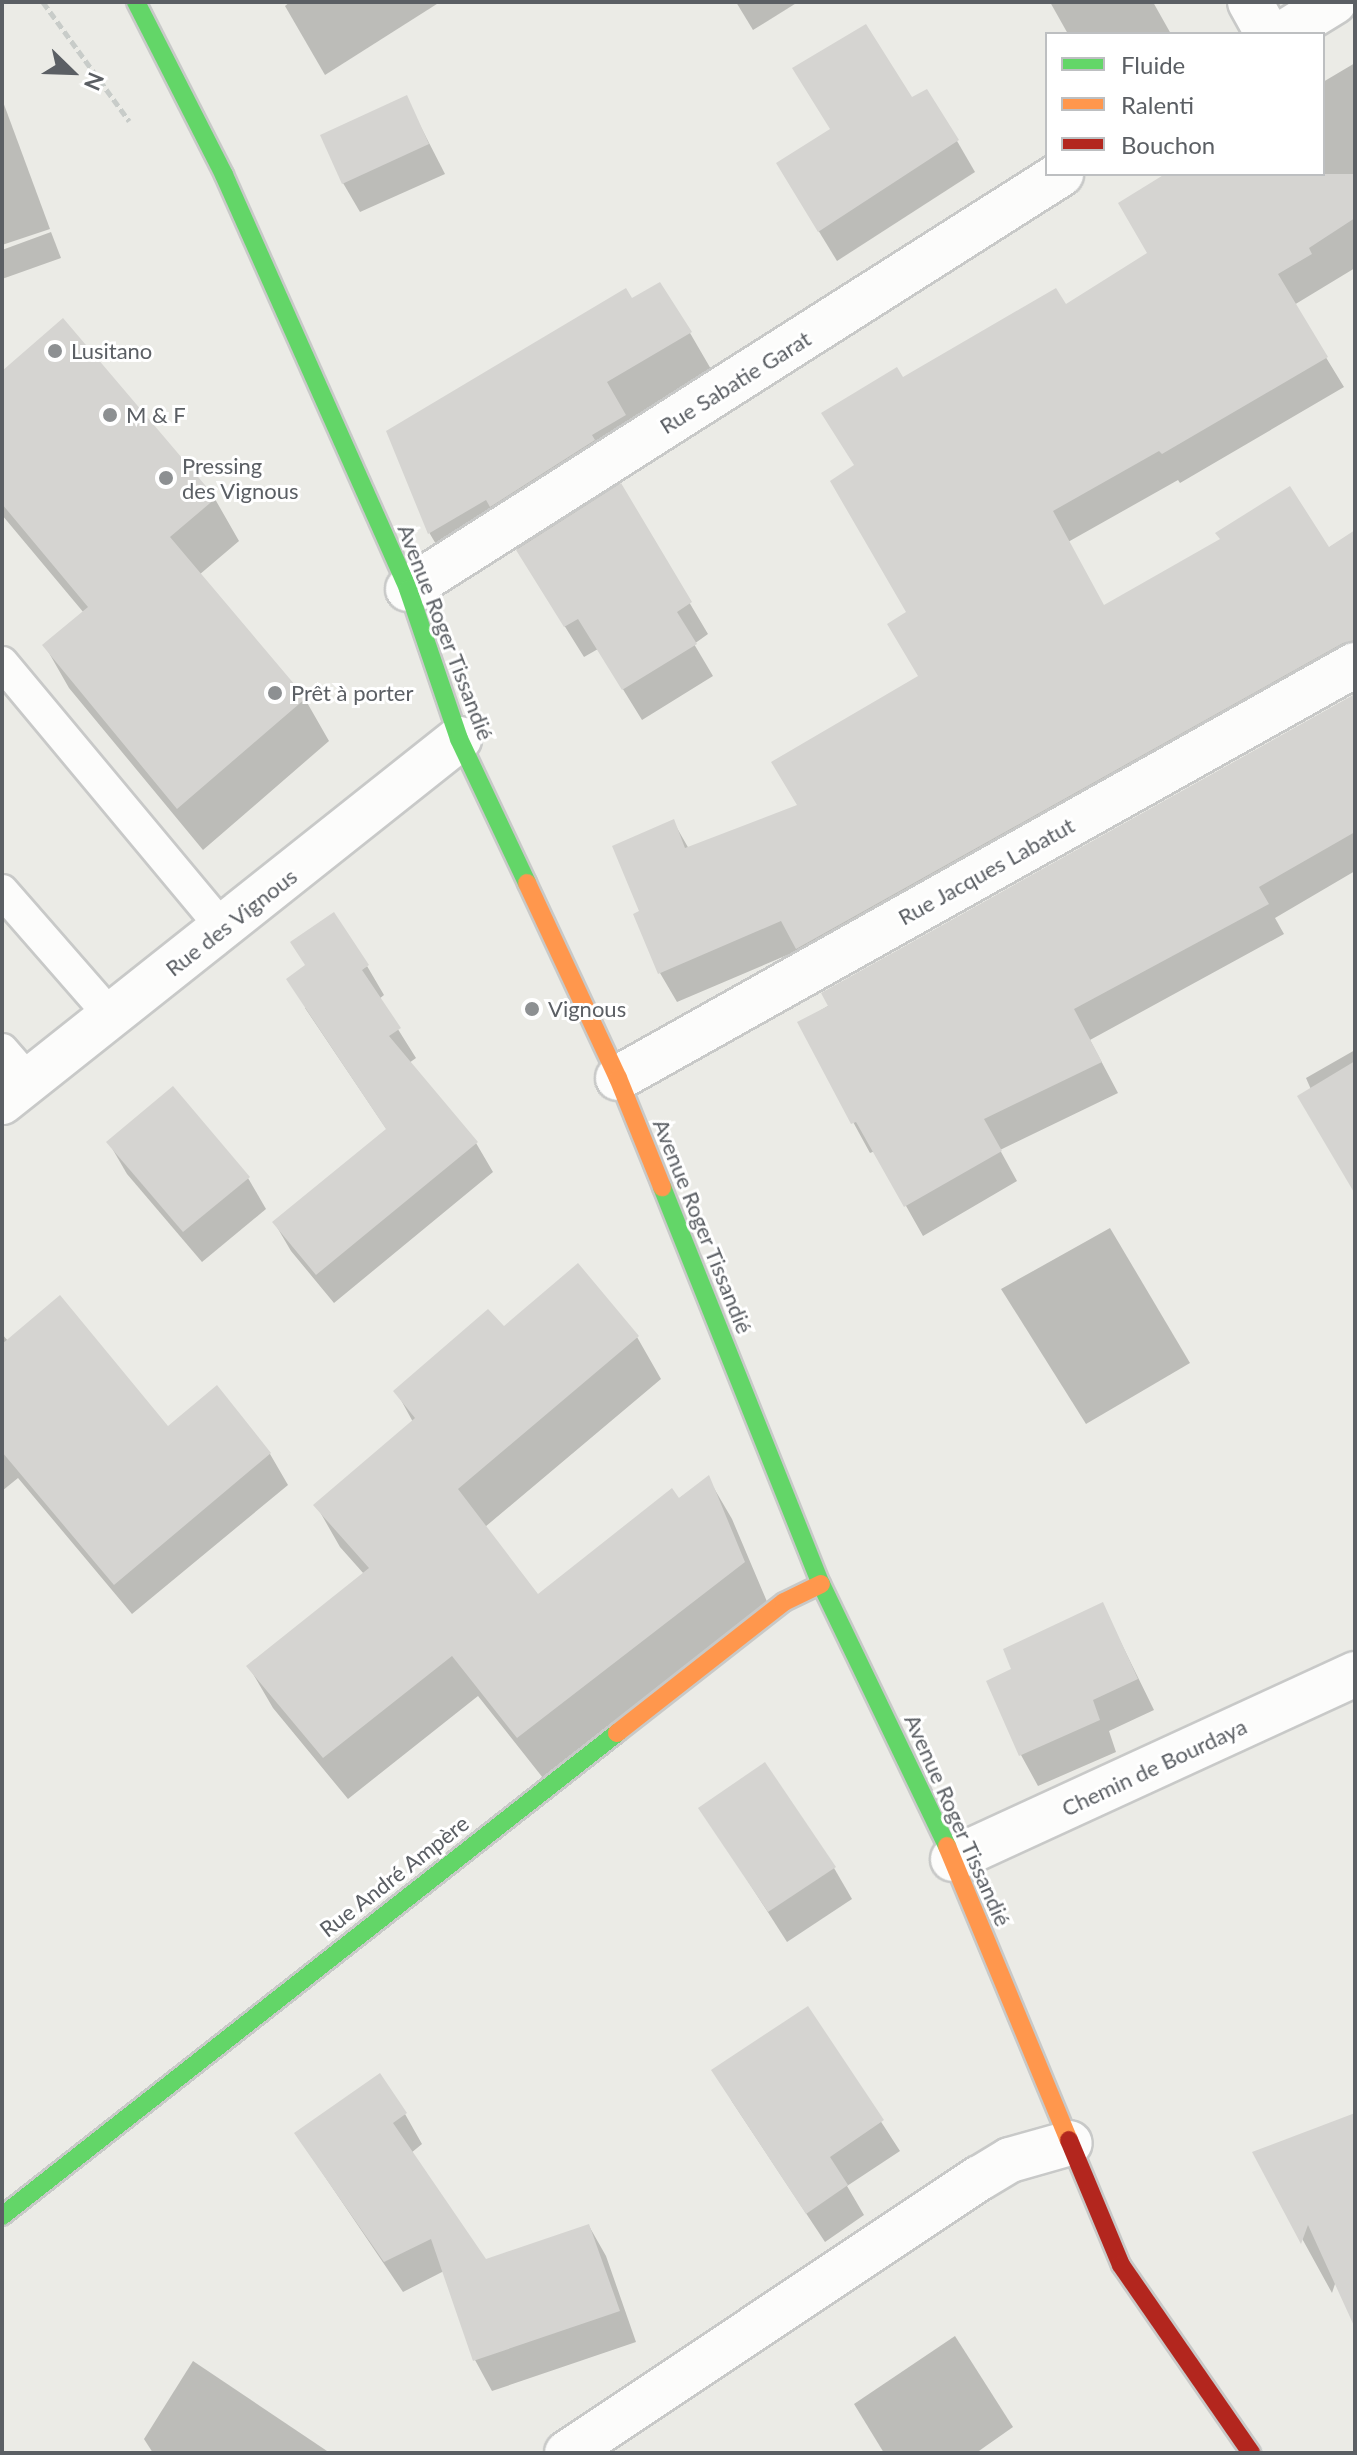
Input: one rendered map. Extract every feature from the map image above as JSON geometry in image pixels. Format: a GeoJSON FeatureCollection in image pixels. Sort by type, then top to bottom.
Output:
{"type":"FeatureCollection","features":[{"type":"Feature","properties":{"kind":"main road","name":"Avenue Roger Tissandié"},"geometry":{"type":"LineString","coordinates":[[136,2],[224,175],[408,589],[459,739],[618,1078],[821,1584],[953,1859],[1121,2265],[1251,2453]]}},
{"type":"Feature","properties":{"kind":"main road","name":"Rue André Ampère"},"geometry":{"type":"LineString","coordinates":[[2,2216],[784,1602],[821,1584]]}},
{"type":"Feature","properties":{"kind":"street"},"geometry":{"type":"LineString","coordinates":[[1250,2],[1267,32]]}},
{"type":"Feature","properties":{"kind":"street"},"geometry":{"type":"LineString","coordinates":[[1285,32],[1334,2]]}},
{"type":"Feature","properties":{"kind":"street","name":"Rue Sabatie Garat"},"geometry":{"type":"LineString","coordinates":[[408,589],[1058,176]]}},
{"type":"Feature","properties":{"kind":"street","name":"Rue Jacques Labatut"},"geometry":{"type":"LineString","coordinates":[[618,1078],[1355,665]]}},
{"type":"Feature","properties":{"kind":"street","name":"Rue des Vignous"},"geometry":{"type":"LineString","coordinates":[[11,1078],[111,1016],[459,739]]}},
{"type":"Feature","properties":{"kind":"street","name":"Chemin de Bourdaya"},"geometry":{"type":"LineString","coordinates":[[953,1859],[1355,1674]]}},
{"type":"Feature","properties":{"kind":"street"},"geometry":{"type":"LineString","coordinates":[[567,2453],[980,2178],[1010,2160],[1070,2143]]}},
{"type":"Feature","properties":{"kind":"lane"},"geometry":{"type":"LineString","coordinates":[[2,663],[223,928]]}},
{"type":"Feature","properties":{"kind":"lane"},"geometry":{"type":"LineString","coordinates":[[2,891],[111,1016]]}},
{"type":"Feature","properties":{"kind":"building"},"geometry":{"type":"Polygon","coordinates":[[[866,24],[912,97],[927,89],[959,140],[818,232],[776,163],[830,129],[792,68],[866,24]]]}},
{"type":"Feature","properties":{"kind":"building"},"geometry":{"type":"Polygon","coordinates":[[[407,95],[429,144],[342,184],[320,135],[407,95]]]}},
{"type":"Feature","properties":{"kind":"building"},"geometry":{"type":"Polygon","coordinates":[[[1355,174],[1355,218],[1309,248],[1312,254],[1278,274],[1328,357],[1162,454],[1159,451],[1053,511],[1104,605],[1220,539],[1215,533],[1290,486],[1329,547],[1355,530],[1355,640],[1343,643],[796,949],[781,921],[658,974],[633,914],[639,911],[612,846],[674,819],[685,848],[797,805],[771,762],[918,676],[887,624],[906,612],[830,481],[854,465],[821,413],[897,367],[903,377],[1056,288],[1066,304],[1147,253],[1118,203],[1162,176],[1355,174]]]}},
{"type":"Feature","properties":{"kind":"building"},"geometry":{"type":"Polygon","coordinates":[[[660,282],[692,332],[607,382],[626,415],[592,435],[595,440],[490,507],[486,500],[428,534],[386,431],[626,288],[632,298],[660,282]]]}},
{"type":"Feature","properties":{"kind":"building"},"geometry":{"type":"Polygon","coordinates":[[[63,318],[216,498],[170,537],[306,698],[177,809],[42,645],[88,607],[2,504],[2,371],[63,318]]]}},
{"type":"Feature","properties":{"kind":"building"},"geometry":{"type":"Polygon","coordinates":[[[621,483],[692,602],[677,612],[697,644],[622,690],[578,619],[564,627],[516,550],[621,483]]]}},
{"type":"Feature","properties":{"kind":"building"},"geometry":{"type":"Polygon","coordinates":[[[1355,694],[1355,832],[1259,887],[1269,904],[1074,1009],[1102,1062],[984,1119],[1002,1151],[904,1207],[856,1122],[851,1124],[797,1022],[828,1006],[821,993],[1355,694]]]}},
{"type":"Feature","properties":{"kind":"building"},"geometry":{"type":"Polygon","coordinates":[[[334,912],[369,965],[362,970],[401,1028],[389,1036],[478,1142],[316,1275],[272,1222],[386,1129],[286,979],[305,965],[290,942],[334,912]]]}},
{"type":"Feature","properties":{"kind":"building"},"geometry":{"type":"Polygon","coordinates":[[[1355,1061],[1355,1194],[1297,1096],[1355,1061]]]}},
{"type":"Feature","properties":{"kind":"building"},"geometry":{"type":"Polygon","coordinates":[[[173,1086],[250,1177],[183,1232],[106,1142],[173,1086]]]}},
{"type":"Feature","properties":{"kind":"building"},"geometry":{"type":"Polygon","coordinates":[[[578,1263],[639,1336],[458,1489],[538,1594],[672,1488],[679,1498],[709,1475],[745,1562],[517,1738],[452,1656],[323,1758],[246,1666],[369,1568],[313,1505],[415,1418],[393,1391],[488,1309],[504,1326],[578,1263]]]}},
{"type":"Feature","properties":{"kind":"building"},"geometry":{"type":"Polygon","coordinates":[[[60,1295],[168,1426],[217,1385],[271,1453],[114,1585],[2,1452],[2,1344],[60,1295]]]}},
{"type":"Feature","properties":{"kind":"building"},"geometry":{"type":"Polygon","coordinates":[[[1103,1602],[1138,1679],[1093,1700],[1100,1720],[1019,1756],[986,1681],[1011,1669],[1003,1649],[1103,1602]]]}},
{"type":"Feature","properties":{"kind":"building"},"geometry":{"type":"Polygon","coordinates":[[[765,1762],[836,1867],[768,1912],[698,1808],[765,1762]]]}},
{"type":"Feature","properties":{"kind":"building"},"geometry":{"type":"Polygon","coordinates":[[[808,2006],[884,2120],[830,2157],[848,2185],[806,2214],[711,2070],[808,2006]]]}},
{"type":"Feature","properties":{"kind":"building"},"geometry":{"type":"Polygon","coordinates":[[[380,2073],[407,2113],[393,2123],[486,2259],[589,2224],[620,2311],[473,2361],[431,2239],[384,2262],[294,2133],[380,2073]]]}},
{"type":"Feature","properties":{"kind":"building"},"geometry":{"type":"Polygon","coordinates":[[[1355,2113],[1355,2328],[1308,2225],[1301,2244],[1252,2152],[1355,2113]]]}},
{"type":"Feature","properties":{"kind":"traffic: fast"},"geometry":{"type":"LineString","coordinates":[[136,2],[224,175],[408,589],[459,739],[527,883]]}},
{"type":"Feature","properties":{"kind":"traffic: fast"},"geometry":{"type":"LineString","coordinates":[[662,1187],[821,1584],[947,1846]]}},
{"type":"Feature","properties":{"kind":"traffic: fast"},"geometry":{"type":"LineString","coordinates":[[2,2216],[617,1733]]}},
{"type":"Feature","properties":{"kind":"traffic: slow"},"geometry":{"type":"LineString","coordinates":[[527,883],[618,1078],[662,1187]]}},
{"type":"Feature","properties":{"kind":"traffic: slow"},"geometry":{"type":"LineString","coordinates":[[617,1733],[784,1602],[821,1584]]}},
{"type":"Feature","properties":{"kind":"traffic: slow"},"geometry":{"type":"LineString","coordinates":[[947,1846],[1069,2140]]}},
{"type":"Feature","properties":{"kind":"traffic: jam"},"geometry":{"type":"LineString","coordinates":[[1069,2140],[1121,2265],[1251,2453]]}},
{"type":"Feature","properties":{"kind":"place","name":"Lusitano"},"geometry":{"type":"Point","coordinates":[55,351]}},
{"type":"Feature","properties":{"kind":"place","name":"M & F"},"geometry":{"type":"Point","coordinates":[110,415]}},
{"type":"Feature","properties":{"kind":"place","name":"Pressing des Vignous"},"geometry":{"type":"Point","coordinates":[166,478]}},
{"type":"Feature","properties":{"kind":"place","name":"Prêt à porter"},"geometry":{"type":"Point","coordinates":[275,693]}},
{"type":"Feature","properties":{"kind":"place","name":"Vignous"},"geometry":{"type":"Point","coordinates":[532,1009]}}]}
